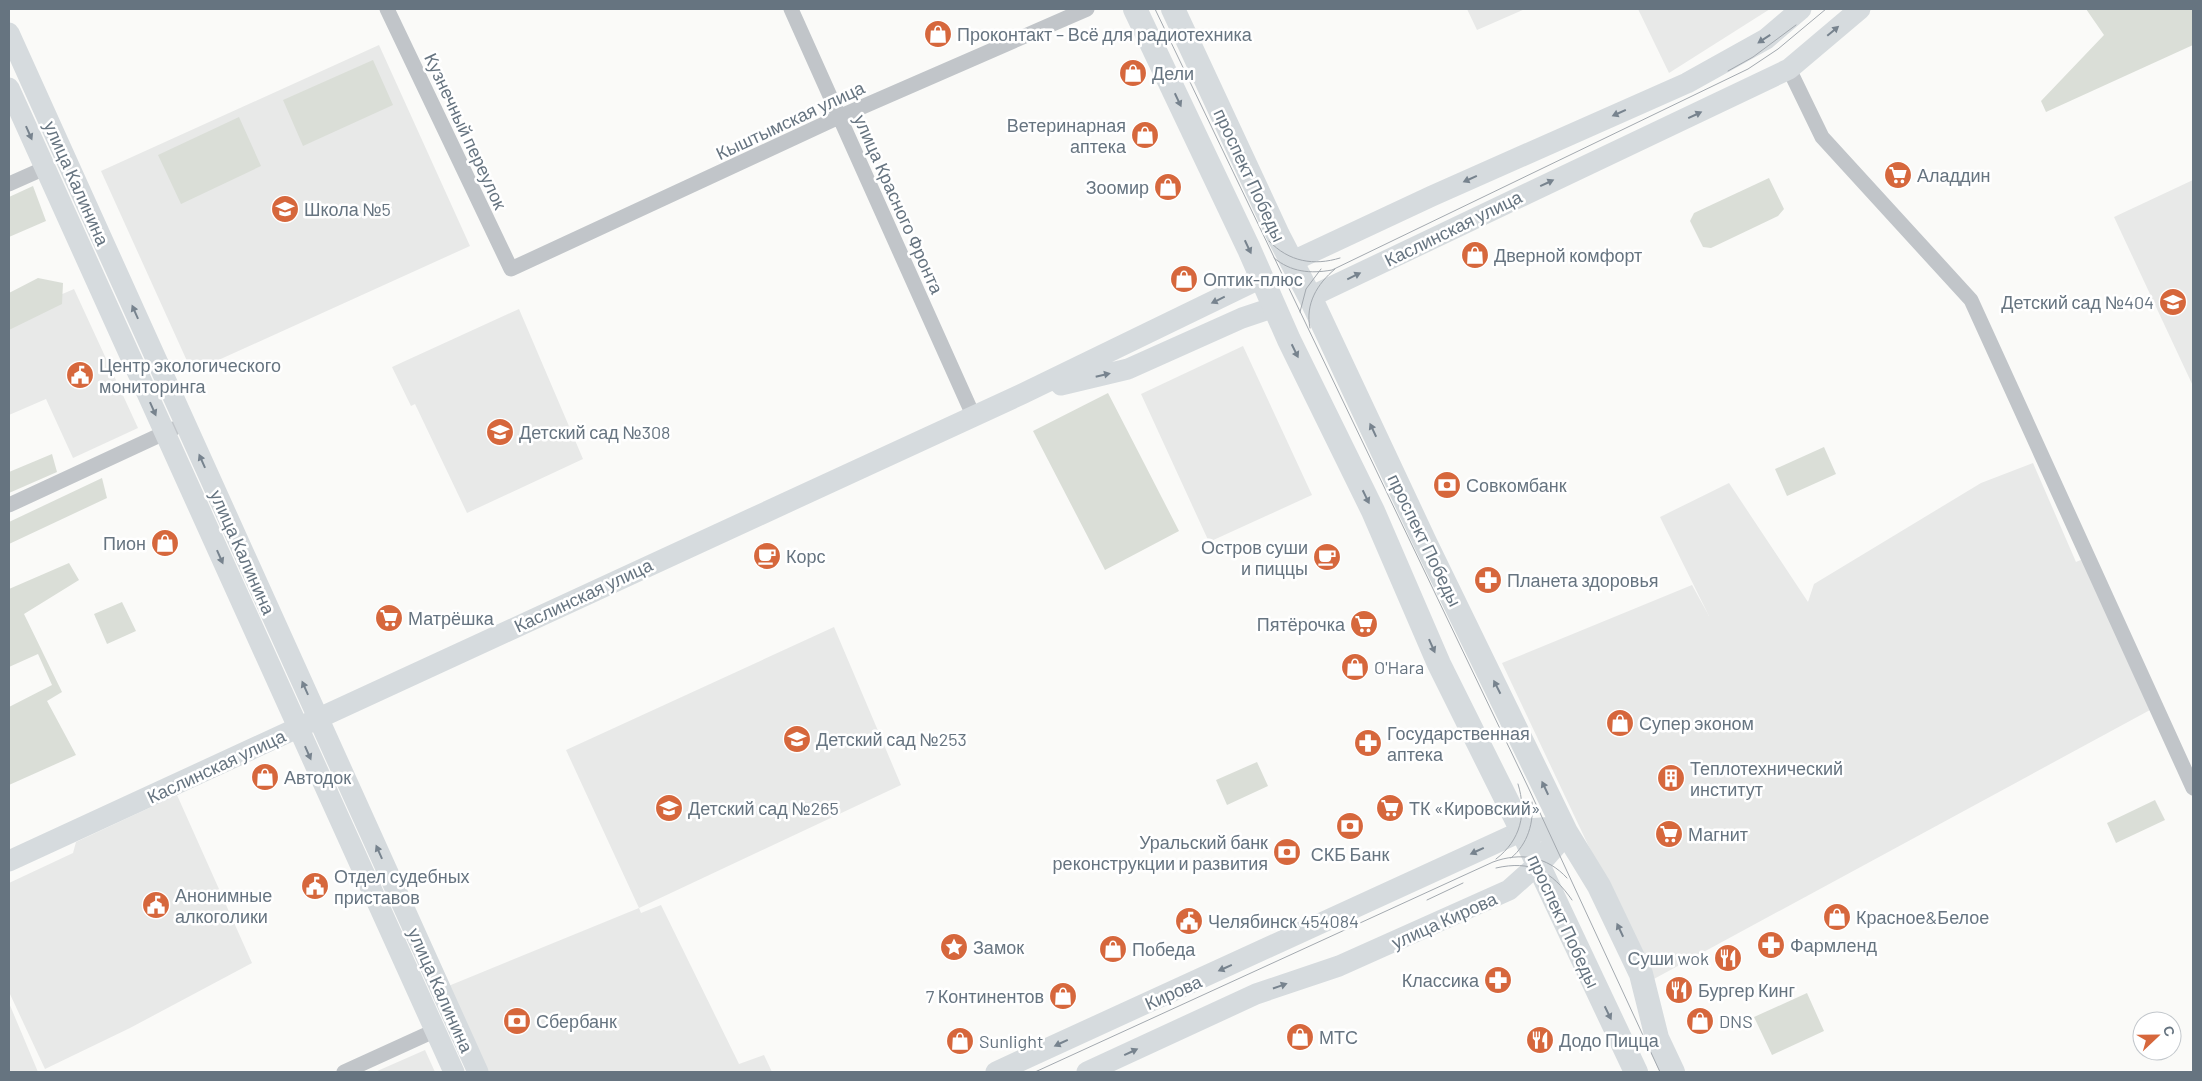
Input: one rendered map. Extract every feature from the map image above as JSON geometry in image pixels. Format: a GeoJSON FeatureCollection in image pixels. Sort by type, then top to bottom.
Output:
{"type":"FeatureCollection","features":[{"type":"Feature","properties":{"kind":"main road","name":"проспект Победы"},"geometry":{"type":"LineString","coordinates":[[1135,9],[1274,307],[1373,511],[1439,664],[1538,864],[1636,1072]]}},
{"type":"Feature","properties":{"kind":"main road","name":"проспект Победы"},"geometry":{"type":"LineString","coordinates":[[1173,9],[1278,235],[1310,297],[1425,542],[1566,832],[1599,886],[1641,974],[1657,1038],[1673,1072]]}},
{"type":"Feature","properties":{"kind":"main road","name":"Каслинская улица"},"geometry":{"type":"LineString","coordinates":[[9,861],[1022,394],[1432,196],[1686,83],[1766,39],[1801,9]]}},
{"type":"Feature","properties":{"kind":"main road","name":"Каслинская улица"},"geometry":{"type":"LineString","coordinates":[[1022,394],[1128,369],[1242,318],[1310,297],[1789,69],[1860,9]]}},
{"type":"Feature","properties":{"kind":"main road","name":"улица Калинина"},"geometry":{"type":"LineString","coordinates":[[9,32],[478,1072]]}},
{"type":"Feature","properties":{"kind":"main road","name":"улица Калинина"},"geometry":{"type":"LineString","coordinates":[[9,88],[454,1072]]}},
{"type":"Feature","properties":{"kind":"main road"},"geometry":{"type":"LineString","coordinates":[[1522,831],[1547,829],[1566,832]]}},
{"type":"Feature","properties":{"kind":"main road","name":"Кирова"},"geometry":{"type":"LineString","coordinates":[[996,1072],[1349,912],[1522,831]]}},
{"type":"Feature","properties":{"kind":"main road","name":"улица Кирова"},"geometry":{"type":"LineString","coordinates":[[1087,1072],[1256,994],[1339,966],[1509,890],[1538,864],[1566,832]]}},
{"type":"Feature","properties":{"kind":"street","name":"Кузнечный переулок"},"geometry":{"type":"LineString","coordinates":[[387,9],[511,269]]}},
{"type":"Feature","properties":{"kind":"street","name":"улица Красного Фронта"},"geometry":{"type":"LineString","coordinates":[[791,9],[973,415]]}},
{"type":"Feature","properties":{"kind":"street","name":"Кыштымская улица"},"geometry":{"type":"LineString","coordinates":[[511,269],[839,117],[1087,9]]}},
{"type":"Feature","properties":{"kind":"street"},"geometry":{"type":"LineString","coordinates":[[1789,69],[1822,138],[1971,300],[2193,788]]}},
{"type":"Feature","properties":{"kind":"street"},"geometry":{"type":"LineString","coordinates":[[9,184],[45,168]]}},
{"type":"Feature","properties":{"kind":"street"},"geometry":{"type":"LineString","coordinates":[[9,505],[186,424]]}},
{"type":"Feature","properties":{"kind":"street"},"geometry":{"type":"LineString","coordinates":[[344,1072],[434,1031]]}},
{"type":"Feature","properties":{"kind":"shaded area"},"geometry":{"type":"Polygon","coordinates":[[[1467,9],[1525,9],[1477,30],[1467,9]]]}},
{"type":"Feature","properties":{"kind":"shaded area"},"geometry":{"type":"Polygon","coordinates":[[[1638,9],[1770,9],[1669,73],[1638,9]]]}},
{"type":"Feature","properties":{"kind":"shaded area"},"geometry":{"type":"Polygon","coordinates":[[[2086,9],[2193,9],[2193,45],[2046,112],[2041,101],[2104,35],[2086,9]]]}},
{"type":"Feature","properties":{"kind":"shaded area","name":"Школа №5"},"geometry":{"type":"Polygon","coordinates":[[[379,45],[470,246],[192,372],[101,171],[379,45]]]}},
{"type":"Feature","properties":{"kind":"shaded area"},"geometry":{"type":"Polygon","coordinates":[[[373,60],[393,105],[303,146],[283,100],[373,60]]]}},
{"type":"Feature","properties":{"kind":"shaded area"},"geometry":{"type":"Polygon","coordinates":[[[239,117],[261,166],[181,204],[158,155],[239,117]]]}},
{"type":"Feature","properties":{"kind":"shaded area"},"geometry":{"type":"Polygon","coordinates":[[[1769,178],[1784,209],[1778,216],[1711,248],[1703,247],[1690,221],[1694,213],[1769,178]]]}},
{"type":"Feature","properties":{"kind":"shaded area","name":"Детский сад №404"},"geometry":{"type":"Polygon","coordinates":[[[2193,180],[2193,386],[2114,217],[2193,180]]]}},
{"type":"Feature","properties":{"kind":"shaded area"},"geometry":{"type":"Polygon","coordinates":[[[33,186],[46,221],[9,237],[9,197],[33,186]]]}},
{"type":"Feature","properties":{"kind":"shaded area"},"geometry":{"type":"Polygon","coordinates":[[[38,278],[63,283],[62,304],[9,330],[9,293],[38,278]]]}},
{"type":"Feature","properties":{"kind":"shaded area"},"geometry":{"type":"Polygon","coordinates":[[[74,289],[138,428],[73,458],[46,399],[9,415],[9,317],[74,289]]]}},
{"type":"Feature","properties":{"kind":"shaded area","name":"Детский сад №308"},"geometry":{"type":"Polygon","coordinates":[[[519,309],[583,459],[467,513],[415,404],[411,406],[392,367],[519,309]]]}},
{"type":"Feature","properties":{"kind":"shaded area"},"geometry":{"type":"Polygon","coordinates":[[[1243,346],[1312,495],[1209,542],[1141,394],[1243,346]]]}},
{"type":"Feature","properties":{"kind":"shaded area"},"geometry":{"type":"Polygon","coordinates":[[[1108,393],[1179,531],[1105,570],[1033,431],[1108,393]]]}},
{"type":"Feature","properties":{"kind":"shaded area"},"geometry":{"type":"Polygon","coordinates":[[[1824,447],[1836,474],[1787,496],[1775,469],[1824,447]]]}},
{"type":"Feature","properties":{"kind":"shaded area"},"geometry":{"type":"Polygon","coordinates":[[[52,454],[57,472],[9,493],[9,472],[52,454]]]}},
{"type":"Feature","properties":{"kind":"shaded area"},"geometry":{"type":"Polygon","coordinates":[[[2033,463],[2076,562],[2085,558],[2150,710],[1652,980],[1502,663],[1692,585],[1709,616],[1660,517],[1729,483],[1808,602],[1814,584],[1981,483],[2033,463]]]}},
{"type":"Feature","properties":{"kind":"shaded area"},"geometry":{"type":"Polygon","coordinates":[[[102,478],[107,498],[9,544],[9,522],[102,478]]]}},
{"type":"Feature","properties":{"kind":"shaded area"},"geometry":{"type":"Polygon","coordinates":[[[69,563],[79,580],[24,614],[62,692],[47,701],[76,755],[9,785],[9,707],[52,685],[38,654],[9,667],[9,589],[69,563]]]}},
{"type":"Feature","properties":{"kind":"shaded area"},"geometry":{"type":"Polygon","coordinates":[[[122,602],[136,631],[107,644],[94,614],[122,602]]]}},
{"type":"Feature","properties":{"kind":"shaded area"},"geometry":{"type":"Polygon","coordinates":[[[834,627],[901,785],[639,908],[566,750],[834,627]]]}},
{"type":"Feature","properties":{"kind":"shaded area"},"geometry":{"type":"Polygon","coordinates":[[[1257,762],[1268,786],[1227,805],[1216,780],[1257,762]]]}},
{"type":"Feature","properties":{"kind":"shaded area"},"geometry":{"type":"Polygon","coordinates":[[[177,795],[252,963],[130,1028],[45,1069],[9,992],[9,883],[73,853],[76,842],[177,795]]]}},
{"type":"Feature","properties":{"kind":"shaded area"},"geometry":{"type":"Polygon","coordinates":[[[2155,800],[2165,820],[2116,843],[2107,823],[2155,800]]]}},
{"type":"Feature","properties":{"kind":"shaded area"},"geometry":{"type":"Polygon","coordinates":[[[661,905],[739,1064],[764,1055],[772,1072],[486,1072],[446,987],[639,908],[641,913],[661,905]]]}},
{"type":"Feature","properties":{"kind":"shaded area"},"geometry":{"type":"Polygon","coordinates":[[[1807,993],[1824,1031],[1772,1055],[1754,1017],[1807,993]]]}},
{"type":"Feature","properties":{"kind":"shaded area"},"geometry":{"type":"Polygon","coordinates":[[[9,1003],[38,1072],[9,1072],[9,1003]]]}},
{"type":"Feature","properties":{"kind":"shaded area"},"geometry":{"type":"Polygon","coordinates":[[[425,1050],[435,1072],[375,1072],[425,1050]]]}},
{"type":"Feature","properties":{"kind":"tram line"},"geometry":{"type":"LineString","coordinates":[[1155,9],[1528,787],[1660,1072]]}},
{"type":"Feature","properties":{"kind":"tram line"},"geometry":{"type":"LineString","coordinates":[[1274,258],[1280,263],[1301,271],[1332,270],[1748,69],[1778,49],[1826,9]]}},
{"type":"Feature","properties":{"kind":"tram line"},"geometry":{"type":"LineString","coordinates":[[1728,71],[1753,57],[1796,25]]}},
{"type":"Feature","properties":{"kind":"tram line"},"geometry":{"type":"LineString","coordinates":[[1269,241],[1293,258],[1311,262],[1340,258]]}},
{"type":"Feature","properties":{"kind":"tram line"},"geometry":{"type":"LineString","coordinates":[[1300,312],[1306,289],[1321,269]]}},
{"type":"Feature","properties":{"kind":"tram line"},"geometry":{"type":"LineString","coordinates":[[1310,328],[1309,311],[1314,295],[1323,281],[1335,269]]}},
{"type":"Feature","properties":{"kind":"tram line"},"geometry":{"type":"LineString","coordinates":[[1496,859],[1511,843],[1520,825],[1522,805],[1518,784]]}},
{"type":"Feature","properties":{"kind":"tram line"},"geometry":{"type":"LineString","coordinates":[[1511,858],[1522,846],[1529,832],[1532,802]]}},
{"type":"Feature","properties":{"kind":"tram line"},"geometry":{"type":"LineString","coordinates":[[1035,1072],[1493,862],[1513,857],[1533,858],[1551,865],[1567,878]]}},
{"type":"Feature","properties":{"kind":"tram line"},"geometry":{"type":"LineString","coordinates":[[1496,868],[1520,866],[1540,870],[1557,882],[1572,900]]}},
{"type":"Feature","properties":{"kind":"tram line"},"geometry":{"type":"LineString","coordinates":[[1427,900],[1463,883]]}},
{"type":"Feature","properties":{"kind":"place","name":"Проконтакт – Всё для радиотехника"},"geometry":{"type":"Point","coordinates":[938,34]}},
{"type":"Feature","properties":{"kind":"place","name":"Дели"},"geometry":{"type":"Point","coordinates":[1133,73]}},
{"type":"Feature","properties":{"kind":"place","name":"Ветеринарная аптека"},"geometry":{"type":"Point","coordinates":[1145,135]}},
{"type":"Feature","properties":{"kind":"place","name":"Аладдин"},"geometry":{"type":"Point","coordinates":[1898,175]}},
{"type":"Feature","properties":{"kind":"place","name":"Зоомир"},"geometry":{"type":"Point","coordinates":[1168,187]}},
{"type":"Feature","properties":{"kind":"place","name":"Школа №5"},"geometry":{"type":"Point","coordinates":[285,209]}},
{"type":"Feature","properties":{"kind":"place","name":"Дверной комфорт"},"geometry":{"type":"Point","coordinates":[1475,255]}},
{"type":"Feature","properties":{"kind":"place","name":"Оптик-плюс"},"geometry":{"type":"Point","coordinates":[1184,279]}},
{"type":"Feature","properties":{"kind":"place","name":"Детский сад №404"},"geometry":{"type":"Point","coordinates":[2173,302]}},
{"type":"Feature","properties":{"kind":"place","name":"Центр экологического мониторинга"},"geometry":{"type":"Point","coordinates":[80,375]}},
{"type":"Feature","properties":{"kind":"place","name":"Детский сад №308"},"geometry":{"type":"Point","coordinates":[500,432]}},
{"type":"Feature","properties":{"kind":"place","name":"Совкомбанк"},"geometry":{"type":"Point","coordinates":[1447,485]}},
{"type":"Feature","properties":{"kind":"place","name":"Пион"},"geometry":{"type":"Point","coordinates":[165,543]}},
{"type":"Feature","properties":{"kind":"place","name":"Корс"},"geometry":{"type":"Point","coordinates":[767,556]}},
{"type":"Feature","properties":{"kind":"place","name":"Остров суши и пиццы"},"geometry":{"type":"Point","coordinates":[1327,557]}},
{"type":"Feature","properties":{"kind":"place","name":"Планета здоровья"},"geometry":{"type":"Point","coordinates":[1488,580]}},
{"type":"Feature","properties":{"kind":"place","name":"Матрёшка"},"geometry":{"type":"Point","coordinates":[389,618]}},
{"type":"Feature","properties":{"kind":"place","name":"Пятёрочка"},"geometry":{"type":"Point","coordinates":[1364,624]}},
{"type":"Feature","properties":{"kind":"place","name":"O'Hara"},"geometry":{"type":"Point","coordinates":[1355,667]}},
{"type":"Feature","properties":{"kind":"place","name":"Супер эконом"},"geometry":{"type":"Point","coordinates":[1620,723]}},
{"type":"Feature","properties":{"kind":"place","name":"Детский сад №253"},"geometry":{"type":"Point","coordinates":[797,739]}},
{"type":"Feature","properties":{"kind":"place","name":"Государственная аптека"},"geometry":{"type":"Point","coordinates":[1368,743]}},
{"type":"Feature","properties":{"kind":"place","name":"Автодок"},"geometry":{"type":"Point","coordinates":[265,777]}},
{"type":"Feature","properties":{"kind":"place","name":"Теплотехнический институт"},"geometry":{"type":"Point","coordinates":[1671,778]}},
{"type":"Feature","properties":{"kind":"place","name":"Детский сад №265"},"geometry":{"type":"Point","coordinates":[669,808]}},
{"type":"Feature","properties":{"kind":"place","name":"ТК «Кировский»"},"geometry":{"type":"Point","coordinates":[1390,808]}},
{"type":"Feature","properties":{"kind":"place","name":"СКБ Банк"},"geometry":{"type":"Point","coordinates":[1350,826]}},
{"type":"Feature","properties":{"kind":"place","name":"Магнит"},"geometry":{"type":"Point","coordinates":[1669,834]}},
{"type":"Feature","properties":{"kind":"place","name":"Уральский банк реконструкции и развития"},"geometry":{"type":"Point","coordinates":[1287,852]}},
{"type":"Feature","properties":{"kind":"place","name":"Отдел судебных приставов"},"geometry":{"type":"Point","coordinates":[315,886]}},
{"type":"Feature","properties":{"kind":"place","name":"Анонимные алкоголики"},"geometry":{"type":"Point","coordinates":[156,905]}},
{"type":"Feature","properties":{"kind":"place","name":"Красное&Белое"},"geometry":{"type":"Point","coordinates":[1837,917]}},
{"type":"Feature","properties":{"kind":"place","name":"Челябинск 454084"},"geometry":{"type":"Point","coordinates":[1189,921]}},
{"type":"Feature","properties":{"kind":"place","name":"Фармленд"},"geometry":{"type":"Point","coordinates":[1771,945]}},
{"type":"Feature","properties":{"kind":"place","name":"Замок"},"geometry":{"type":"Point","coordinates":[954,947]}},
{"type":"Feature","properties":{"kind":"place","name":"Победа"},"geometry":{"type":"Point","coordinates":[1113,949]}},
{"type":"Feature","properties":{"kind":"place","name":"Суши wok"},"geometry":{"type":"Point","coordinates":[1728,958]}},
{"type":"Feature","properties":{"kind":"place","name":"Классика"},"geometry":{"type":"Point","coordinates":[1498,980]}},
{"type":"Feature","properties":{"kind":"place","name":"Бургер Кинг"},"geometry":{"type":"Point","coordinates":[1679,990]}},
{"type":"Feature","properties":{"kind":"place","name":"7 Континентов"},"geometry":{"type":"Point","coordinates":[1063,996]}},
{"type":"Feature","properties":{"kind":"place","name":"Сбербанк"},"geometry":{"type":"Point","coordinates":[517,1021]}},
{"type":"Feature","properties":{"kind":"place","name":"DNS"},"geometry":{"type":"Point","coordinates":[1700,1021]}},
{"type":"Feature","properties":{"kind":"place","name":"МТС"},"geometry":{"type":"Point","coordinates":[1300,1037]}},
{"type":"Feature","properties":{"kind":"place","name":"Додо Пицца"},"geometry":{"type":"Point","coordinates":[1540,1040]}},
{"type":"Feature","properties":{"kind":"place","name":"Sunlight"},"geometry":{"type":"Point","coordinates":[960,1041]}}]}
